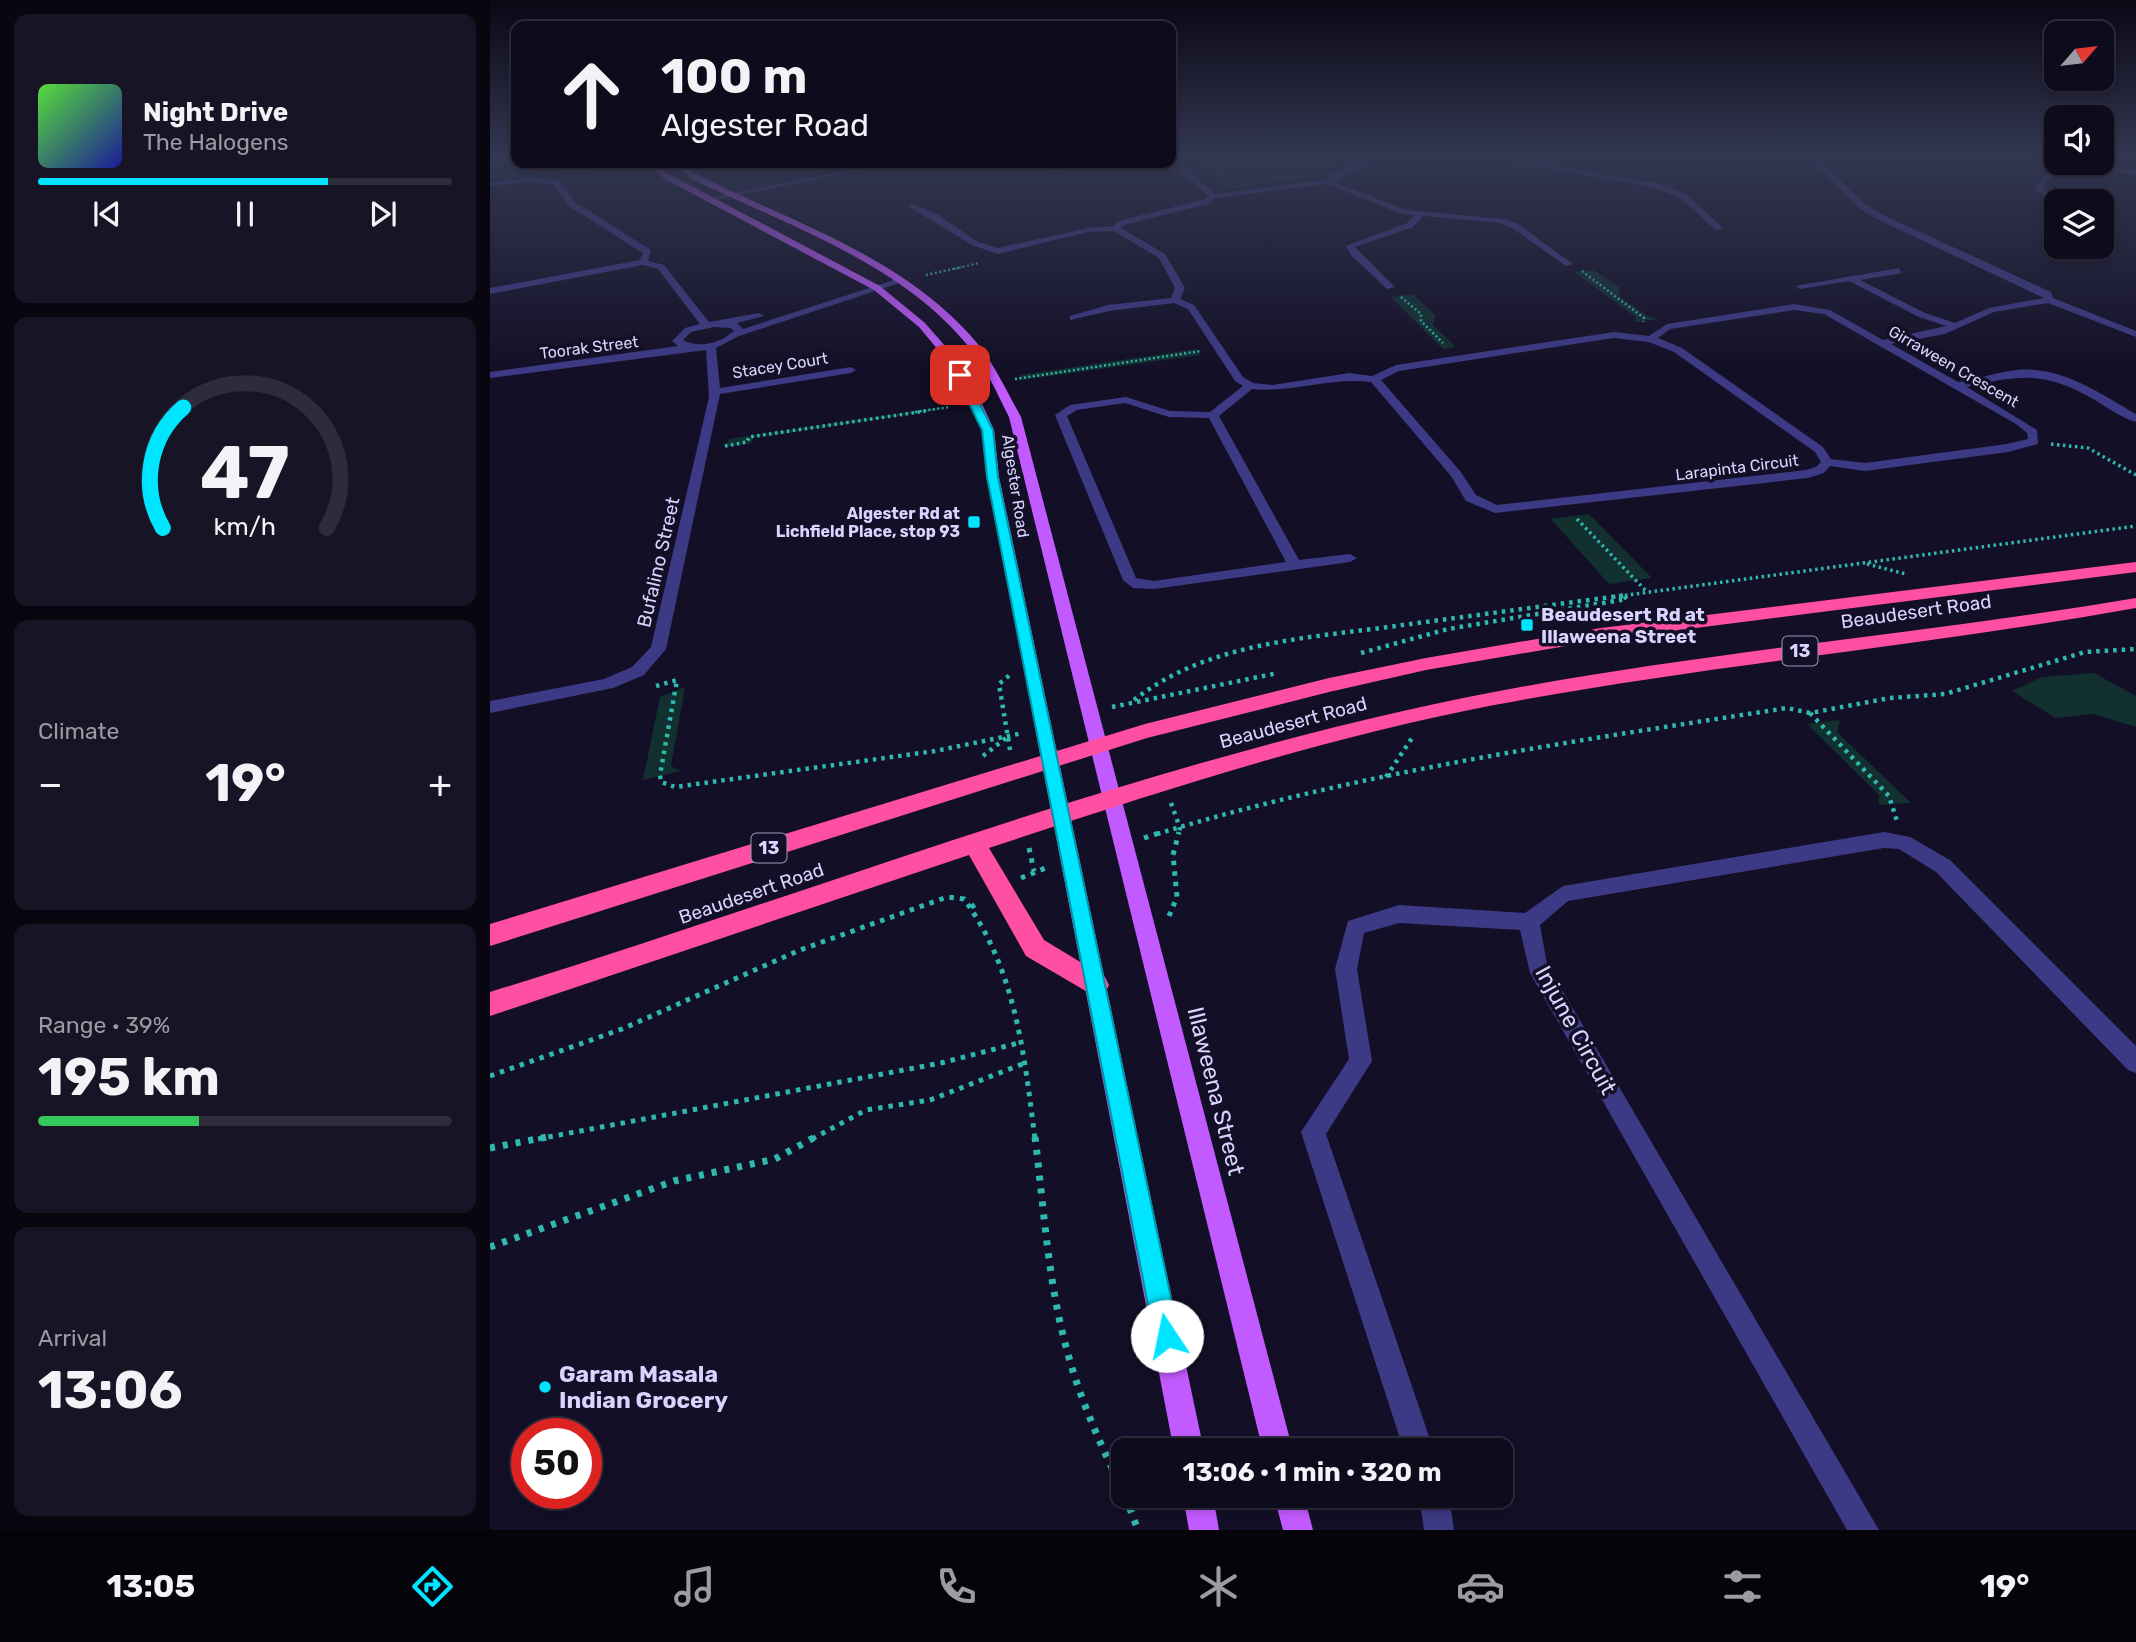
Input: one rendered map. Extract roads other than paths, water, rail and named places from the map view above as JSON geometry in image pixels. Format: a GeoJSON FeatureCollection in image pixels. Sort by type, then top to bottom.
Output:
{"type":"FeatureCollection","features":[{"type":"Feature","properties":{"kind":"highway","name":"Beaudesert Road"},"geometry":{"type":"LineString","coordinates":[[490,935],[1048,760],[1329,685],[1519,647],[1895,596],[2136,567]]}},
{"type":"Feature","properties":{"kind":"highway","name":"Beaudesert Road"},"geometry":{"type":"LineString","coordinates":[[490,1004],[1113,799],[1251,757],[1430,713],[1528,693],[1709,663],[2045,619],[2136,603]]}},
{"type":"Feature","properties":{"kind":"highway"},"geometry":{"type":"LineString","coordinates":[[975,845],[1035,948],[1096,985]]}},
{"type":"Feature","properties":{"kind":"main road","name":"Algester Road"},"geometry":{"type":"LineString","coordinates":[[763,227],[877,288],[922,325],[948,356],[972,395],[988,430],[993,477],[1060,817]]}},
{"type":"Feature","properties":{"kind":"main road","name":"Algester Road"},"geometry":{"type":"LineString","coordinates":[[793,227],[900,281],[943,313],[972,344],[994,376],[1015,417],[1100,745]]}},
{"type":"Feature","properties":{"kind":"main road","name":"Illaweena Street"},"geometry":{"type":"LineString","coordinates":[[1100,745],[1275,1438]]}},
{"type":"Feature","properties":{"kind":"main road"},"geometry":{"type":"LineString","coordinates":[[1060,817],[1186,1438]]}},
{"type":"Feature","properties":{"kind":"main road"},"geometry":{"type":"LineString","coordinates":[[1200,1508],[1204,1530]]}},
{"type":"Feature","properties":{"kind":"main road"},"geometry":{"type":"LineString","coordinates":[[1293,1508],[1298,1530]]}},
{"type":"Feature","properties":{"kind":"street"},"geometry":{"type":"LineString","coordinates":[[609,227],[648,252],[643,262]]}},
{"type":"Feature","properties":{"kind":"street"},"geometry":{"type":"LineString","coordinates":[[953,227],[983,247],[998,251],[1088,230],[1115,228],[1161,256],[1180,288],[1175,300]]}},
{"type":"Feature","properties":{"kind":"street"},"geometry":{"type":"LineString","coordinates":[[1390,287],[1350,246],[1403,227]]}},
{"type":"Feature","properties":{"kind":"street"},"geometry":{"type":"LineString","coordinates":[[1517,227],[1569,264]]}},
{"type":"Feature","properties":{"kind":"street"},"geometry":{"type":"LineString","coordinates":[[1902,227],[2037,286],[2049,293],[2049,300]]}},
{"type":"Feature","properties":{"kind":"street"},"geometry":{"type":"LineString","coordinates":[[490,291],[643,262],[661,267],[706,325]]}},
{"type":"Feature","properties":{"kind":"street"},"geometry":{"type":"LineString","coordinates":[[1800,286],[1899,271]]}},
{"type":"Feature","properties":{"kind":"street"},"geometry":{"type":"LineString","coordinates":[[1850,278],[1922,315],[1955,326]]}},
{"type":"Feature","properties":{"kind":"street"},"geometry":{"type":"LineString","coordinates":[[721,323],[900,281]]}},
{"type":"Feature","properties":{"kind":"street"},"geometry":{"type":"LineString","coordinates":[[721,323],[734,325],[739,331],[737,334],[769,321],[852,299],[877,288]]}},
{"type":"Feature","properties":{"kind":"street"},"geometry":{"type":"LineString","coordinates":[[1073,318],[1108,308],[1175,300],[1191,307],[1239,379],[1250,386],[1213,415],[1170,414],[1126,400],[1074,407],[1061,415],[1130,580],[1138,585],[1154,585],[1350,558]]}},
{"type":"Feature","properties":{"kind":"street"},"geometry":{"type":"LineString","coordinates":[[1882,343],[1955,326],[1984,312],[2049,300],[2136,334]]}},
{"type":"Feature","properties":{"kind":"street","name":"Girraween Crescent"},"geometry":{"type":"LineString","coordinates":[[1654,337],[1667,327],[1794,307],[1812,307],[1882,343],[2033,432],[2034,441],[2008,449],[1865,467],[1827,462]]}},
{"type":"Feature","properties":{"kind":"street","name":"Toorak Street"},"geometry":{"type":"LineString","coordinates":[[490,367],[646,346],[678,338],[688,330],[721,323]]}},
{"type":"Feature","properties":{"kind":"street","name":"Toorak Street"},"geometry":{"type":"LineString","coordinates":[[490,375],[635,358],[711,345],[737,334]]}},
{"type":"Feature","properties":{"kind":"street","name":"Larapinta Circuit"},"geometry":{"type":"LineString","coordinates":[[1250,386],[1273,388],[1349,376],[1374,379],[1396,368],[1614,335],[1654,337],[1678,350],[1819,450],[1827,462],[1808,474],[1495,509],[1471,498],[1456,474],[1374,379]]}},
{"type":"Feature","properties":{"kind":"street"},"geometry":{"type":"LineString","coordinates":[[678,338],[680,344],[692,347]]}},
{"type":"Feature","properties":{"kind":"street","name":"Bufalino Street"},"geometry":{"type":"LineString","coordinates":[[490,708],[607,684],[638,671],[658,649],[715,392],[711,345]]}},
{"type":"Feature","properties":{"kind":"street","name":"Stacey Court"},"geometry":{"type":"LineString","coordinates":[[715,392],[851,370]]}},
{"type":"Feature","properties":{"kind":"street"},"geometry":{"type":"LineString","coordinates":[[1957,386],[2025,373],[2042,374],[2058,379],[2136,419]]}},
{"type":"Feature","properties":{"kind":"street"},"geometry":{"type":"LineString","coordinates":[[1213,415],[1295,565]]}},
{"type":"Feature","properties":{"kind":"street"},"geometry":{"type":"LineString","coordinates":[[1415,1438],[1313,1132],[1361,1061],[1346,968],[1354,927],[1399,914],[1529,922],[1563,894],[1884,840],[1903,842],[1943,866],[2136,1062]]}},
{"type":"Feature","properties":{"kind":"street","name":"Injune Circuit"},"geometry":{"type":"LineString","coordinates":[[1529,922],[1537,966],[1864,1530]]}},
{"type":"Feature","properties":{"kind":"street"},"geometry":{"type":"LineString","coordinates":[[1436,1508],[1439,1530]]}},
{"type":"Feature","properties":{"kind":"place","name":"Algester Rd at Lichfield Place, stop 93"},"geometry":{"type":"Point","coordinates":[974,522]}},
{"type":"Feature","properties":{"kind":"place","name":"Beaudesert Rd at Illaweena Street"},"geometry":{"type":"Point","coordinates":[1527,625]}},
{"type":"Feature","properties":{"kind":"place","name":"Garam Masala Indian Grocery"},"geometry":{"type":"Point","coordinates":[545,1387]}}]}
